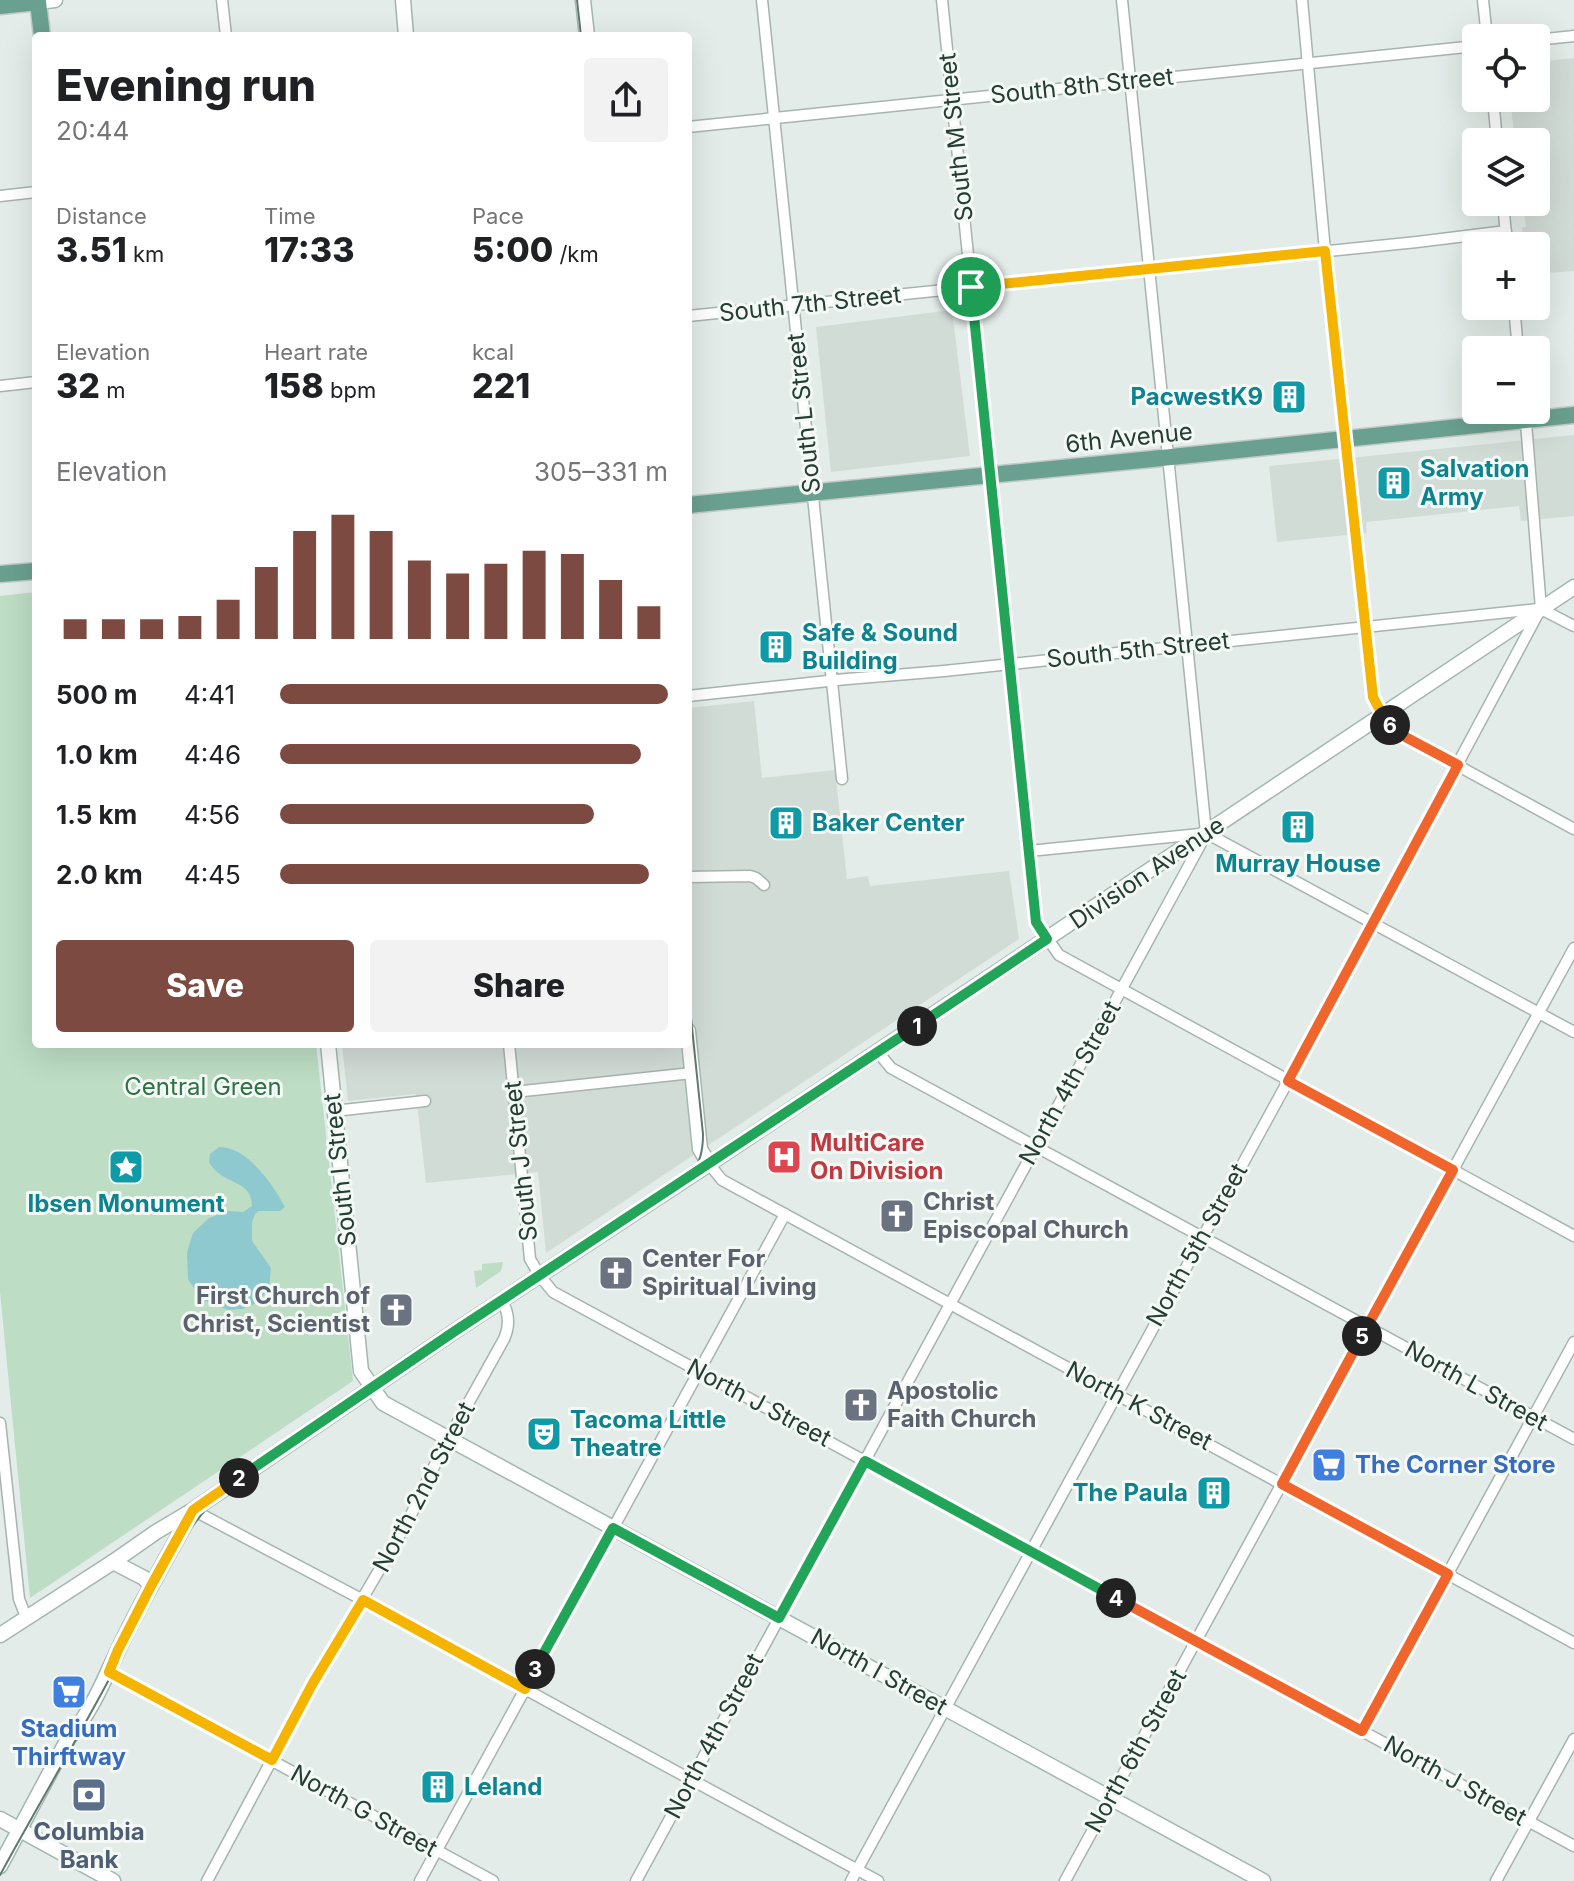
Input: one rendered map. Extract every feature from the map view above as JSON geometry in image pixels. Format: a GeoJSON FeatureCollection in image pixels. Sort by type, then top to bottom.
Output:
{"type":"FeatureCollection","features":[{"type":"Feature","properties":{"kind":"main road"},"geometry":{"type":"LineString","coordinates":[[403,0],[406,32]]}},
{"type":"Feature","properties":{"kind":"main road"},"geometry":{"type":"LineString","coordinates":[[583,0],[587,32]]}},
{"type":"Feature","properties":{"kind":"main road"},"geometry":{"type":"LineString","coordinates":[[0,6],[44,1],[42,32]]}},
{"type":"Feature","properties":{"kind":"main road","name":"6th Avenue"},"geometry":{"type":"LineString","coordinates":[[1550,415],[1574,415]]}},
{"type":"Feature","properties":{"kind":"main road","name":"6th Avenue"},"geometry":{"type":"LineString","coordinates":[[692,505],[1167,458],[1462,423]]}},
{"type":"Feature","properties":{"kind":"main road"},"geometry":{"type":"LineString","coordinates":[[0,574],[32,571]]}},
{"type":"Feature","properties":{"kind":"main road","name":"Division Avenue"},"geometry":{"type":"LineString","coordinates":[[0,1635],[193,1510],[1574,587]]}},
{"type":"Feature","properties":{"kind":"main road","name":"South I Street"},"geometry":{"type":"LineString","coordinates":[[328,1048],[361,1371],[373,1388]]}},
{"type":"Feature","properties":{"kind":"main road"},"geometry":{"type":"LineString","coordinates":[[690,1048],[700,1149],[709,1164]]}},
{"type":"Feature","properties":{"kind":"main road","name":"North I Street"},"geometry":{"type":"LineString","coordinates":[[373,1388],[383,1403],[1263,1881]]}},
{"type":"Feature","properties":{"kind":"main road"},"geometry":{"type":"LineString","coordinates":[[0,1866],[68,1739],[79,1726],[109,1672],[193,1510]]}},
{"type":"Feature","properties":{"kind":"main road"},"geometry":{"type":"LineString","coordinates":[[113,1562],[144,1578],[151,1586]]}},
{"type":"Feature","properties":{"kind":"main road"},"geometry":{"type":"LineString","coordinates":[[68,1739],[70,1722],[101,1668],[118,1650]]}},
{"type":"Feature","properties":{"kind":"main road"},"geometry":{"type":"LineString","coordinates":[[0,1819],[113,1881]]}},
{"type":"Feature","properties":{"kind":"street"},"geometry":{"type":"LineString","coordinates":[[222,0],[226,32]]}},
{"type":"Feature","properties":{"kind":"street","name":"South L Street"},"geometry":{"type":"LineString","coordinates":[[762,0],[842,779]]}},
{"type":"Feature","properties":{"kind":"street","name":"South M Street"},"geometry":{"type":"LineString","coordinates":[[942,0],[1036,922],[1047,939]]}},
{"type":"Feature","properties":{"kind":"street"},"geometry":{"type":"LineString","coordinates":[[1122,0],[1206,833]]}},
{"type":"Feature","properties":{"kind":"street"},"geometry":{"type":"LineString","coordinates":[[1302,0],[1325,251],[1373,697],[1396,732],[1574,829]]}},
{"type":"Feature","properties":{"kind":"street"},"geometry":{"type":"LineString","coordinates":[[1483,0],[1486,24]]}},
{"type":"Feature","properties":{"kind":"street"},"geometry":{"type":"LineString","coordinates":[[1550,39],[1574,36]]}},
{"type":"Feature","properties":{"kind":"street","name":"South 8th Street"},"geometry":{"type":"LineString","coordinates":[[692,127],[1462,47]]}},
{"type":"Feature","properties":{"kind":"street"},"geometry":{"type":"LineString","coordinates":[[0,196],[32,192]]}},
{"type":"Feature","properties":{"kind":"street"},"geometry":{"type":"LineString","coordinates":[[1504,216],[1506,231]]}},
{"type":"Feature","properties":{"kind":"street","name":"South 7th Street"},"geometry":{"type":"LineString","coordinates":[[692,316],[1506,231]]}},
{"type":"Feature","properties":{"kind":"street"},"geometry":{"type":"LineString","coordinates":[[0,386],[32,382]]}},
{"type":"Feature","properties":{"kind":"street"},"geometry":{"type":"LineString","coordinates":[[1526,424],[1541,609],[1574,626]]}},
{"type":"Feature","properties":{"kind":"street","name":"South 5th Street"},"geometry":{"type":"LineString","coordinates":[[692,696],[1541,609]]}},
{"type":"Feature","properties":{"kind":"street","name":"North 5th Street"},"geometry":{"type":"LineString","coordinates":[[851,1881],[1288,1081],[1541,609]]}},
{"type":"Feature","properties":{"kind":"street"},"geometry":{"type":"LineString","coordinates":[[1029,851],[1206,833],[1574,1032]]}},
{"type":"Feature","properties":{"kind":"street","name":"North 4th Street"},"geometry":{"type":"LineString","coordinates":[[636,1881],[1206,833]]}},
{"type":"Feature","properties":{"kind":"street"},"geometry":{"type":"LineString","coordinates":[[692,877],[750,876],[764,885]]}},
{"type":"Feature","properties":{"kind":"street"},"geometry":{"type":"LineString","coordinates":[[1047,939],[1059,955],[1121,990],[1574,1236]]}},
{"type":"Feature","properties":{"kind":"street","name":"North 6th Street"},"geometry":{"type":"LineString","coordinates":[[1065,1881],[1574,948]]}},
{"type":"Feature","properties":{"kind":"street","name":"South J Street"},"geometry":{"type":"LineString","coordinates":[[509,1048],[530,1259],[540,1276]]}},
{"type":"Feature","properties":{"kind":"street","name":"North L Street"},"geometry":{"type":"LineString","coordinates":[[877,1051],[889,1067],[1574,1439]]}},
{"type":"Feature","properties":{"kind":"street"},"geometry":{"type":"LineString","coordinates":[[514,1092],[692,1073]]}},
{"type":"Feature","properties":{"kind":"street"},"geometry":{"type":"LineString","coordinates":[[334,1111],[425,1101]]}},
{"type":"Feature","properties":{"kind":"street","name":"North K Street"},"geometry":{"type":"LineString","coordinates":[[709,1164],[722,1180],[1574,1643]]}},
{"type":"Feature","properties":{"kind":"street"},"geometry":{"type":"LineString","coordinates":[[420,1881],[785,1214]]}},
{"type":"Feature","properties":{"kind":"street","name":"North J Street"},"geometry":{"type":"LineString","coordinates":[[540,1276],[553,1292],[1574,1846]]}},
{"type":"Feature","properties":{"kind":"street","name":"North 2nd Street"},"geometry":{"type":"LineString","coordinates":[[207,1881],[313,1683],[409,1519],[448,1439],[509,1329],[502,1301]]}},
{"type":"Feature","properties":{"kind":"street"},"geometry":{"type":"LineString","coordinates":[[1362,1731],[1574,1342]]}},
{"type":"Feature","properties":{"kind":"street"},"geometry":{"type":"LineString","coordinates":[[0,1423],[19,1599],[26,1617]]}},
{"type":"Feature","properties":{"kind":"street"},"geometry":{"type":"LineString","coordinates":[[193,1510],[878,1881]]}},
{"type":"Feature","properties":{"kind":"street","name":"North G Street"},"geometry":{"type":"LineString","coordinates":[[109,1672],[493,1881]]}},
{"type":"Feature","properties":{"kind":"street"},"geometry":{"type":"LineString","coordinates":[[1496,1881],[1574,1739]]}},
{"type":"Feature","properties":{"kind":"shaded area"},"geometry":{"type":"Polygon","coordinates":[[[1574,58],[1574,271],[1550,273],[1550,232],[1522,232],[1522,228],[1526,227],[1525,216],[1550,216],[1550,128],[1513,128],[1512,112],[1550,112],[1550,61],[1574,58]]]}},
{"type":"Feature","properties":{"kind":"shaded area"},"geometry":{"type":"Polygon","coordinates":[[[952,310],[970,456],[831,472],[816,327],[952,310]]]}},
{"type":"Feature","properties":{"kind":"shaded area"},"geometry":{"type":"Polygon","coordinates":[[[1574,435],[1574,516],[1521,521],[1519,506],[1366,522],[1367,533],[1277,542],[1269,466],[1574,435]]]}},
{"type":"Feature","properties":{"kind":"shaded area"},"geometry":{"type":"Polygon","coordinates":[[[754,701],[762,778],[835,770],[847,879],[868,876],[870,886],[1009,871],[1019,939],[546,1253],[538,1172],[426,1183],[416,1094],[348,1101],[342,1048],[692,1048],[692,708],[754,701]]]}},
{"type":"Feature","properties":{"kind":"green space","name":"Central Green"},"geometry":{"type":"Polygon","coordinates":[[[32,592],[32,1048],[316,1048],[353,1381],[30,1598],[0,1292],[0,596],[32,592]]]}},
{"type":"Feature","properties":{"kind":"green space"},"geometry":{"type":"Polygon","coordinates":[[[503,1262],[501,1271],[476,1288],[474,1271],[482,1270],[482,1264],[503,1262]]]}},
{"type":"Feature","properties":{"kind":"water"},"geometry":{"type":"Polygon","coordinates":[[[219,1147],[239,1153],[258,1168],[285,1207],[280,1211],[259,1211],[255,1214],[252,1241],[271,1268],[269,1288],[259,1302],[242,1309],[228,1310],[201,1299],[188,1279],[187,1252],[193,1233],[209,1218],[229,1211],[243,1212],[252,1206],[245,1188],[217,1172],[209,1162],[210,1154],[219,1147]]]}},
{"type":"Feature","properties":{"kind":"tram line"},"geometry":{"type":"LineString","coordinates":[[577,0],[581,32]]}},
{"type":"Feature","properties":{"kind":"tram line"},"geometry":{"type":"LineString","coordinates":[[0,1875],[124,1651],[169,1562],[211,1504],[237,1482],[598,1243],[689,1178],[700,1157],[703,1134],[692,1028]]}},
{"type":"Feature","properties":{"kind":"place","name":"PacwestK9"},"geometry":{"type":"Point","coordinates":[1289,397]}},
{"type":"Feature","properties":{"kind":"place","name":"Salvation Army"},"geometry":{"type":"Point","coordinates":[1394,483]}},
{"type":"Feature","properties":{"kind":"place","name":"Safe & Sound Building"},"geometry":{"type":"Point","coordinates":[776,647]}},
{"type":"Feature","properties":{"kind":"place","name":"Baker Center"},"geometry":{"type":"Point","coordinates":[786,823]}},
{"type":"Feature","properties":{"kind":"place","name":"Murray House"},"geometry":{"type":"Point","coordinates":[1298,827]}},
{"type":"Feature","properties":{"kind":"place","name":"MultiCare On Division"},"geometry":{"type":"Point","coordinates":[784,1157]}},
{"type":"Feature","properties":{"kind":"place","name":"Ibsen Monument"},"geometry":{"type":"Point","coordinates":[126,1167]}},
{"type":"Feature","properties":{"kind":"place","name":"Christ Episcopal Church"},"geometry":{"type":"Point","coordinates":[897,1216]}},
{"type":"Feature","properties":{"kind":"place","name":"Center For Spiritual Living"},"geometry":{"type":"Point","coordinates":[616,1273]}},
{"type":"Feature","properties":{"kind":"place","name":"First Church of Christ, Scientist"},"geometry":{"type":"Point","coordinates":[396,1310]}},
{"type":"Feature","properties":{"kind":"place","name":"Apostolic Faith Church"},"geometry":{"type":"Point","coordinates":[861,1405]}},
{"type":"Feature","properties":{"kind":"place","name":"Tacoma Little Theatre"},"geometry":{"type":"Point","coordinates":[544,1434]}},
{"type":"Feature","properties":{"kind":"place","name":"The Corner Store"},"geometry":{"type":"Point","coordinates":[1329,1465]}},
{"type":"Feature","properties":{"kind":"place","name":"The Paula"},"geometry":{"type":"Point","coordinates":[1214,1493]}},
{"type":"Feature","properties":{"kind":"place","name":"Stadium Thirftway"},"geometry":{"type":"Point","coordinates":[69,1692]}},
{"type":"Feature","properties":{"kind":"place","name":"Leland"},"geometry":{"type":"Point","coordinates":[438,1787]}},
{"type":"Feature","properties":{"kind":"place","name":"Columbia Bank"},"geometry":{"type":"Point","coordinates":[89,1795]}},
{"type":"Feature","properties":{"kind":"route"},"geometry":{"type":"LineString","coordinates":[[1325,251],[1373,697],[1396,732],[1458,765],[1288,1081],[1453,1170],[1282,1484],[1448,1574],[1362,1731],[865,1461],[779,1618],[613,1528],[525,1689],[363,1600],[313,1683],[272,1760],[109,1672],[193,1510],[455,1331],[1047,939],[1036,922],[971,287],[1325,251]]}}]}
